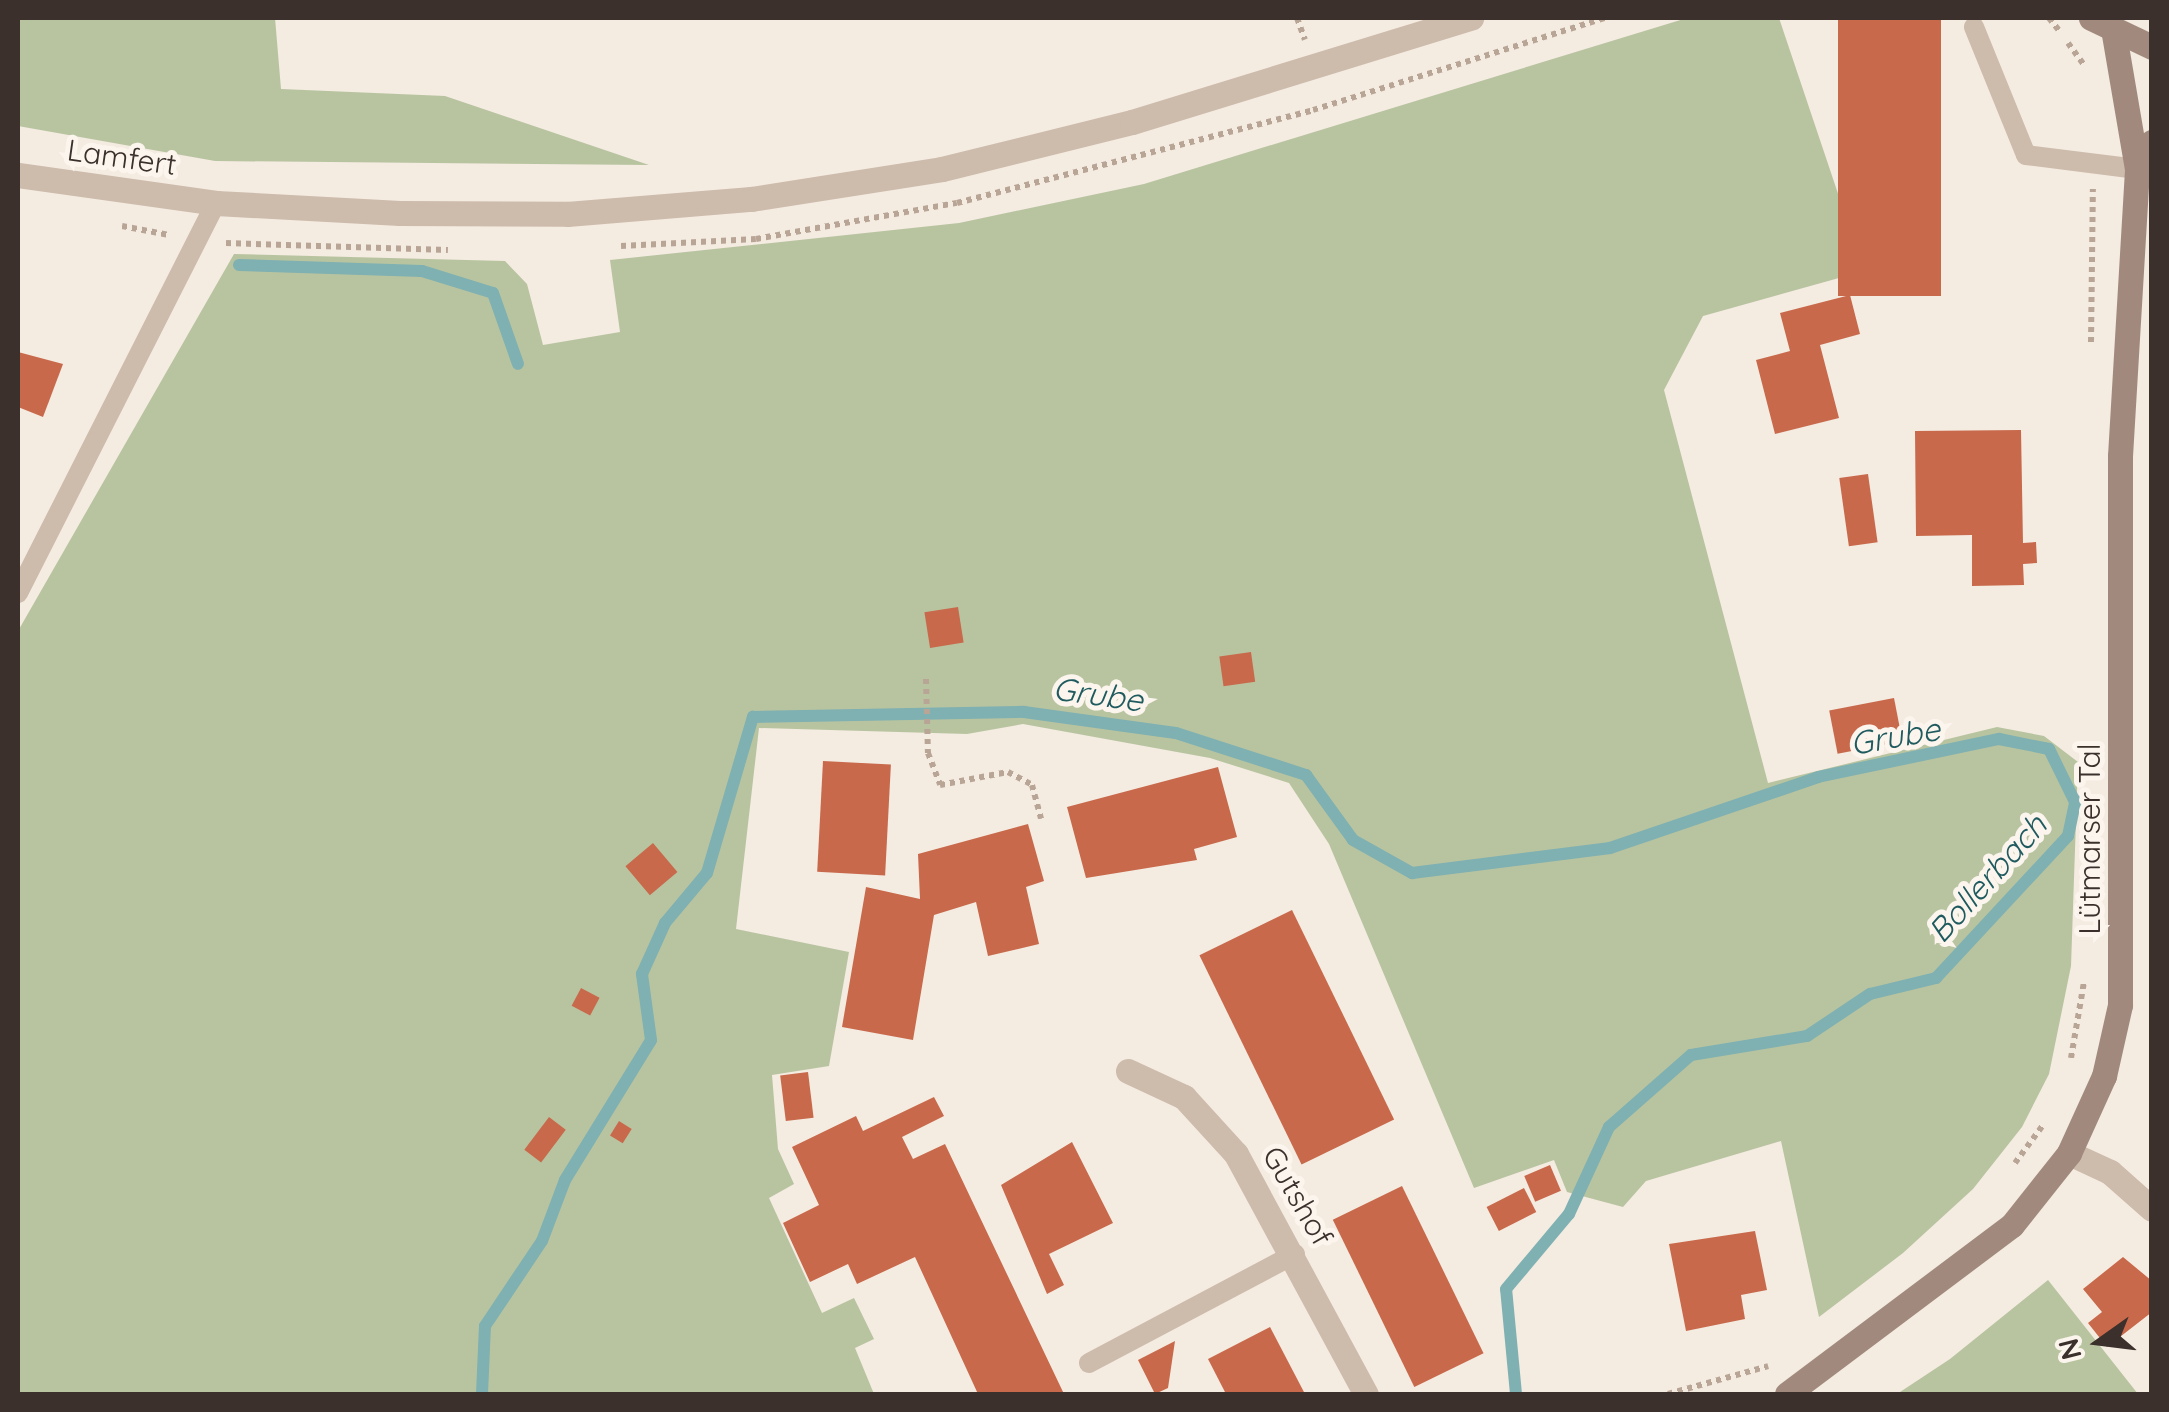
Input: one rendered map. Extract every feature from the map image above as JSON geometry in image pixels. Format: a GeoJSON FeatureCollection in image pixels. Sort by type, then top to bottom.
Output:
{"type":"FeatureCollection","features":[{"type":"Feature","properties":{"kind":"main road"},"geometry":{"type":"LineString","coordinates":[[2091,18],[2114,35],[2152,47]]}},
{"type":"Feature","properties":{"kind":"main road","name":"Lütmarser Tal"},"geometry":{"type":"LineString","coordinates":[[1787,1394],[2012,1225],[2069,1153],[2104,1076],[2120,1006],[2120,456],[2137,169],[2114,35]]}},
{"type":"Feature","properties":{"kind":"main road","name":"Lütmarser Tal"},"geometry":{"type":"LineString","coordinates":[[2137,169],[2152,142]]}},
{"type":"Feature","properties":{"kind":"main road","name":"Lütmarser Tal"},"geometry":{"type":"LineString","coordinates":[[1763,1394],[1808,1378]]}},
{"type":"Feature","properties":{"kind":"street","name":"Lamfert"},"geometry":{"type":"LineString","coordinates":[[18,175],[216,203],[567,214],[751,199],[942,168],[1132,122],[1471,18]]}},
{"type":"Feature","properties":{"kind":"street","name":"Gutshof"},"geometry":{"type":"LineString","coordinates":[[1128,1071],[1184,1096],[1236,1154],[1296,1254],[1366,1394]]}},
{"type":"Feature","properties":{"kind":"street"},"geometry":{"type":"LineString","coordinates":[[2069,1153],[2110,1172],[2152,1209]]}},
{"type":"Feature","properties":{"kind":"lane"},"geometry":{"type":"LineString","coordinates":[[1974,28],[2026,155],[2093,167],[2137,169]]}},
{"type":"Feature","properties":{"kind":"lane"},"geometry":{"type":"LineString","coordinates":[[18,593],[172,306],[216,203]]}},
{"type":"Feature","properties":{"kind":"lane"},"geometry":{"type":"LineString","coordinates":[[1089,1363],[1296,1254]]}},
{"type":"Feature","properties":{"kind":"path"},"geometry":{"type":"LineString","coordinates":[[2049,18],[2091,80]]}},
{"type":"Feature","properties":{"kind":"path"},"geometry":{"type":"LineString","coordinates":[[2090,362],[2093,167]]}},
{"type":"Feature","properties":{"kind":"path"},"geometry":{"type":"LineString","coordinates":[[926,679],[928,753],[940,785],[1008,772],[1032,785],[1041,818]]}},
{"type":"Feature","properties":{"kind":"path"},"geometry":{"type":"LineString","coordinates":[[2068,1077],[2087,968]]}},
{"type":"Feature","properties":{"kind":"path"},"geometry":{"type":"LineString","coordinates":[[2006,1174],[2054,1106]]}},
{"type":"Feature","properties":{"kind":"path"},"geometry":{"type":"LineString","coordinates":[[1668,1394],[1780,1359]]}},
{"type":"Feature","properties":{"kind":"green space"},"geometry":{"type":"Polygon","coordinates":[[[18,18],[275,18],[281,89],[445,96],[649,165],[215,161],[18,126],[18,18]]]}},
{"type":"Feature","properties":{"kind":"green space"},"geometry":{"type":"Polygon","coordinates":[[[1687,18],[1779,18],[1864,271],[1703,316],[1664,390],[1768,783],[1997,727],[2044,736],[2078,762],[2071,966],[2049,1074],[2022,1127],[1973,1189],[1903,1253],[1819,1317],[1781,1141],[1646,1181],[1623,1207],[1567,1192],[1554,1160],[1474,1188],[1329,844],[1289,783],[1210,758],[1023,724],[967,734],[759,728],[736,929],[849,952],[829,1066],[772,1075],[778,1149],[794,1184],[769,1198],[822,1313],[854,1298],[874,1339],[855,1348],[874,1394],[18,1394],[18,631],[234,254],[505,261],[527,284],[543,345],[620,332],[610,260],[959,223],[1144,184],[1687,18]]]}},
{"type":"Feature","properties":{"kind":"green space"},"geometry":{"type":"Polygon","coordinates":[[[2048,1280],[2138,1394],[1897,1394],[1950,1359],[2048,1280]]]}},
{"type":"Feature","properties":{"kind":"building"},"geometry":{"type":"Polygon","coordinates":[[[1838,18],[1941,18],[1941,296],[1838,296],[1838,18]]]}},
{"type":"Feature","properties":{"kind":"building"},"geometry":{"type":"Polygon","coordinates":[[[1850,295],[1860,334],[1820,345],[1839,418],[1775,434],[1756,360],[1790,351],[1780,313],[1850,295]]]}},
{"type":"Feature","properties":{"kind":"building"},"geometry":{"type":"Polygon","coordinates":[[[18,352],[63,364],[43,417],[18,407],[18,352]]]}},
{"type":"Feature","properties":{"kind":"building"},"geometry":{"type":"Polygon","coordinates":[[[2021,430],[2023,543],[2036,542],[2037,563],[2023,564],[2024,585],[1972,586],[1972,535],[1916,536],[1915,431],[2021,430]]]}},
{"type":"Feature","properties":{"kind":"building"},"geometry":{"type":"Polygon","coordinates":[[[1868,474],[1878,542],[1849,546],[1839,478],[1868,474]]]}},
{"type":"Feature","properties":{"kind":"building"},"geometry":{"type":"Polygon","coordinates":[[[958,607],[964,643],[930,648],[924,612],[958,607]]]}},
{"type":"Feature","properties":{"kind":"building"},"geometry":{"type":"Polygon","coordinates":[[[1251,652],[1255,682],[1223,686],[1219,656],[1251,652]]]}},
{"type":"Feature","properties":{"kind":"building"},"geometry":{"type":"Polygon","coordinates":[[[1894,698],[1902,741],[1838,754],[1829,711],[1894,698]]]}},
{"type":"Feature","properties":{"kind":"building"},"geometry":{"type":"Polygon","coordinates":[[[823,761],[891,765],[885,875],[817,872],[823,761]]]}},
{"type":"Feature","properties":{"kind":"building"},"geometry":{"type":"Polygon","coordinates":[[[1218,767],[1237,837],[1194,849],[1197,860],[1086,878],[1067,807],[1218,767]]]}},
{"type":"Feature","properties":{"kind":"building"},"geometry":{"type":"Polygon","coordinates":[[[1028,824],[1044,881],[1026,887],[1039,944],[988,956],[976,902],[934,915],[913,1040],[842,1027],[866,887],[920,899],[918,854],[1028,824]]]}},
{"type":"Feature","properties":{"kind":"building"},"geometry":{"type":"Polygon","coordinates":[[[653,843],[677,872],[650,895],[625,866],[653,843]]]}},
{"type":"Feature","properties":{"kind":"building"},"geometry":{"type":"Polygon","coordinates":[[[1292,910],[1394,1119],[1302,1165],[1199,955],[1292,910]]]}},
{"type":"Feature","properties":{"kind":"building"},"geometry":{"type":"Polygon","coordinates":[[[581,988],[600,998],[590,1016],[572,1006],[581,988]]]}},
{"type":"Feature","properties":{"kind":"building"},"geometry":{"type":"Polygon","coordinates":[[[808,1072],[814,1118],[786,1121],[780,1075],[808,1072]]]}},
{"type":"Feature","properties":{"kind":"building"},"geometry":{"type":"Polygon","coordinates":[[[934,1097],[944,1116],[902,1137],[913,1159],[945,1144],[1064,1394],[978,1394],[915,1257],[857,1284],[848,1264],[810,1282],[783,1223],[819,1205],[792,1147],[856,1116],[863,1131],[934,1097]]]}},
{"type":"Feature","properties":{"kind":"building"},"geometry":{"type":"Polygon","coordinates":[[[549,1117],[566,1130],[541,1162],[524,1150],[549,1117]]]}},
{"type":"Feature","properties":{"kind":"building"},"geometry":{"type":"Polygon","coordinates":[[[619,1121],[632,1129],[623,1143],[610,1135],[619,1121]]]}},
{"type":"Feature","properties":{"kind":"building"},"geometry":{"type":"Polygon","coordinates":[[[1072,1142],[1113,1223],[1049,1254],[1064,1285],[1047,1294],[1001,1185],[1072,1142]]]}},
{"type":"Feature","properties":{"kind":"building"},"geometry":{"type":"Polygon","coordinates":[[[1550,1165],[1561,1191],[1535,1202],[1524,1176],[1550,1165]]]}},
{"type":"Feature","properties":{"kind":"building"},"geometry":{"type":"Polygon","coordinates":[[[1402,1186],[1484,1353],[1414,1387],[1333,1220],[1402,1186]]]}},
{"type":"Feature","properties":{"kind":"building"},"geometry":{"type":"Polygon","coordinates":[[[1524,1188],[1536,1212],[1499,1231],[1487,1207],[1524,1188]]]}},
{"type":"Feature","properties":{"kind":"building"},"geometry":{"type":"Polygon","coordinates":[[[1755,1231],[1767,1290],[1741,1295],[1745,1319],[1686,1331],[1669,1244],[1755,1231]]]}},
{"type":"Feature","properties":{"kind":"building"},"geometry":{"type":"Polygon","coordinates":[[[2123,1257],[2152,1281],[2152,1312],[2107,1347],[2088,1323],[2102,1312],[2083,1289],[2123,1257]]]}},
{"type":"Feature","properties":{"kind":"building"},"geometry":{"type":"Polygon","coordinates":[[[1270,1327],[1305,1394],[1226,1394],[1208,1359],[1270,1327]]]}},
{"type":"Feature","properties":{"kind":"building"},"geometry":{"type":"Polygon","coordinates":[[[1175,1341],[1168,1388],[1155,1394],[1138,1360],[1175,1341]]]}},
{"type":"Feature","properties":{"kind":"waterway"},"geometry":{"type":"LineString","coordinates":[[239,265],[422,271],[493,293],[518,364]]}},
{"type":"Feature","properties":{"kind":"waterway","name":"Grube"},"geometry":{"type":"LineString","coordinates":[[482,1394],[485,1326],[542,1241],[565,1180],[651,1040],[642,974],[665,923],[707,873],[753,717],[1024,712],[1176,733],[1306,775],[1353,840],[1412,873],[1610,848],[1818,777],[1999,739],[2049,749],[2075,802],[2084,801]]}},
{"type":"Feature","properties":{"kind":"waterway","name":"Bollerbach"},"geometry":{"type":"LineString","coordinates":[[1516,1394],[1506,1289],[1569,1214],[1609,1127],[1691,1055],[1807,1036],[1870,994],[1936,978],[2068,836],[2075,802]]}}]}
